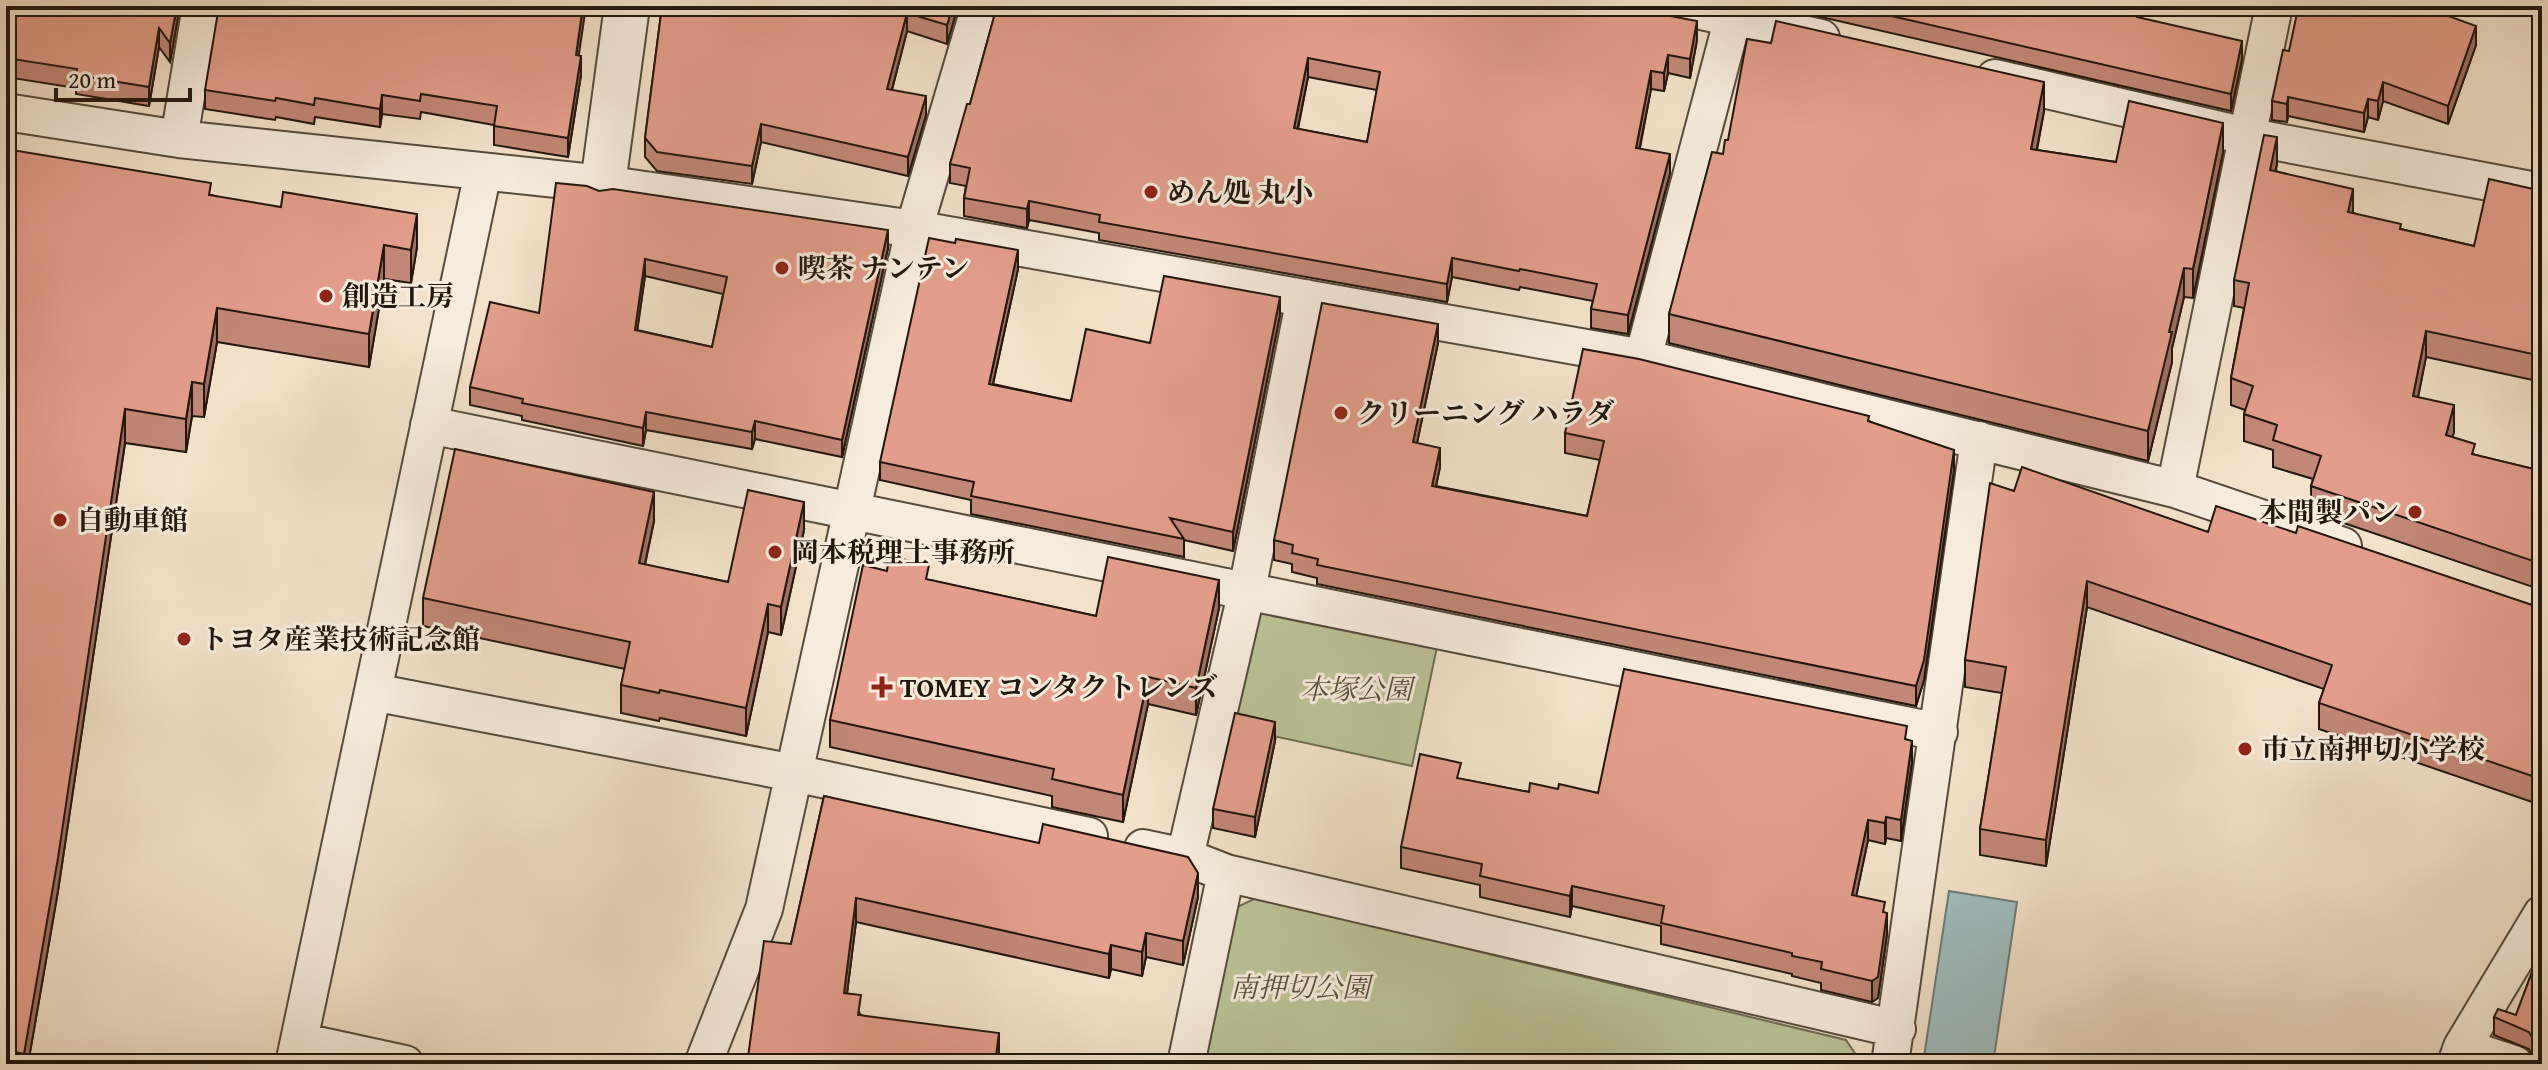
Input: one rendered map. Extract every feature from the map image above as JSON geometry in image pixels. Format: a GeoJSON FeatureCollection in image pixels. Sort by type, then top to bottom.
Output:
{"type":"FeatureCollection","features":[{"type":"Feature","properties":{"kind":"street"},"geometry":{"type":"LineString","coordinates":[[179,139],[201,6]]}},
{"type":"Feature","properties":{"kind":"street"},"geometry":{"type":"LineString","coordinates":[[603,184],[627,6]]}},
{"type":"Feature","properties":{"kind":"street"},"geometry":{"type":"LineString","coordinates":[[703,1064],[764,909],[914,229],[980,6]]}},
{"type":"Feature","properties":{"kind":"street"},"geometry":{"type":"LineString","coordinates":[[1679,6],[1735,12],[1852,45]]}},
{"type":"Feature","properties":{"kind":"street"},"geometry":{"type":"LineString","coordinates":[[2175,489],[2274,6]]}},
{"type":"Feature","properties":{"kind":"street"},"geometry":{"type":"LineString","coordinates":[[1643,358],[1735,12]]}},
{"type":"Feature","properties":{"kind":"street"},"geometry":{"type":"LineString","coordinates":[[1957,69],[2246,136],[2542,192]]}},
{"type":"Feature","properties":{"kind":"street"},"geometry":{"type":"LineString","coordinates":[[6,112],[179,139],[603,184],[914,229],[1643,358],[2175,489],[2380,558]]}},
{"type":"Feature","properties":{"kind":"street"},"geometry":{"type":"LineString","coordinates":[[405,1064],[296,1052],[483,172]]}},
{"type":"Feature","properties":{"kind":"street"},"geometry":{"type":"LineString","coordinates":[[1185,857],[1247,590],[1305,298]]}},
{"type":"Feature","properties":{"kind":"street"},"geometry":{"type":"LineString","coordinates":[[429,425],[1939,732]]}},
{"type":"Feature","properties":{"kind":"street"},"geometry":{"type":"LineString","coordinates":[[1890,1064],[1979,440]]}},
{"type":"Feature","properties":{"kind":"street"},"geometry":{"type":"LineString","coordinates":[[373,692],[794,773],[1185,857],[1226,873],[1897,1029]]}},
{"type":"Feature","properties":{"kind":"street"},"geometry":{"type":"LineString","coordinates":[[1186,1064],[1226,873]]}},
{"type":"Feature","properties":{"kind":"street"},"geometry":{"type":"LineString","coordinates":[[2514,1064],[2459,1055],[2542,914]]}},
{"type":"Feature","properties":{"kind":"green space","name":"本塚公園"},"geometry":{"type":"Polygon","coordinates":[[[1267,606],[1438,642],[1412,766],[1227,726],[1252,619],[1267,606]]]}},
{"type":"Feature","properties":{"kind":"green space","name":"南押切公園"},"geometry":{"type":"Polygon","coordinates":[[[1256,898],[1846,1040],[1862,1064],[1203,1064],[1235,908],[1256,898]]]}},
{"type":"Feature","properties":{"kind":"water"},"geometry":{"type":"Polygon","coordinates":[[[1949,891],[2017,902],[1993,1064],[1924,1057],[1949,891]]]}},
{"type":"Feature","properties":{"kind":"building"},"geometry":{"type":"Polygon","coordinates":[[[6,6],[177,6],[170,43],[159,28],[149,87],[76,75],[77,69],[6,58],[6,6]]]}},
{"type":"Feature","properties":{"kind":"building"},"geometry":{"type":"Polygon","coordinates":[[[219,6],[365,6],[425,12],[426,6],[583,6],[576,55],[581,56],[568,138],[494,126],[497,106],[421,94],[420,101],[382,95],[380,109],[315,98],[314,105],[205,90],[219,6]]]}},
{"type":"Feature","properties":{"kind":"building"},"geometry":{"type":"Polygon","coordinates":[[[662,6],[953,6],[947,25],[907,13],[887,89],[926,96],[908,157],[761,124],[752,166],[657,152],[645,138],[662,6]]]}},
{"type":"Feature","properties":{"kind":"building"},"geometry":{"type":"Polygon","coordinates":[[[997,6],[1667,6],[1665,15],[1697,21],[1690,59],[1668,55],[1664,73],[1651,71],[1636,148],[1670,154],[1628,315],[1591,309],[1597,284],[1520,269],[1452,258],[1447,284],[1099,222],[1100,215],[1029,201],[1027,209],[964,198],[970,168],[950,164],[967,104],[970,104],[997,6]],[[1308,58],[1294,128],[1367,142],[1380,72],[1308,58]]]}},
{"type":"Feature","properties":{"kind":"building"},"geometry":{"type":"Polygon","coordinates":[[[1848,6],[2140,6],[2137,17],[2242,41],[2231,94],[1848,6]]]}},
{"type":"Feature","properties":{"kind":"building"},"geometry":{"type":"Polygon","coordinates":[[[2303,6],[2421,6],[2476,26],[2448,106],[2383,82],[2378,101],[2368,99],[2364,113],[2288,97],[2287,104],[2272,101],[2283,50],[2289,51],[2297,13],[2300,14],[2303,6]]]}},
{"type":"Feature","properties":{"kind":"building"},"geometry":{"type":"Polygon","coordinates":[[[1776,21],[2044,82],[2031,149],[2116,162],[2129,101],[2223,123],[2193,269],[2184,268],[2148,431],[1669,314],[1712,152],[1723,154],[1725,140],[1728,140],[1747,39],[1771,43],[1776,21]]]}},
{"type":"Feature","properties":{"kind":"building"},"geometry":{"type":"Polygon","coordinates":[[[2264,135],[2277,137],[2270,170],[2353,189],[2348,212],[2401,224],[2400,229],[2474,246],[2489,179],[2542,191],[2542,309],[2539,321],[2542,322],[2542,356],[2426,331],[2413,396],[2454,405],[2446,435],[2475,444],[2472,454],[2542,471],[2539,501],[2542,502],[2542,564],[2311,486],[2321,456],[2273,440],[2277,425],[2244,414],[2253,386],[2231,378],[2249,283],[2234,280],[2264,135]]]}},
{"type":"Feature","properties":{"kind":"building","name":"自動車館"},"geometry":{"type":"Polygon","coordinates":[[[6,149],[211,183],[209,195],[281,207],[283,192],[417,214],[411,250],[384,245],[369,334],[217,308],[204,384],[192,382],[186,419],[125,409],[58,858],[24,1054],[6,1050],[6,149]]]}},
{"type":"Feature","properties":{"kind":"building"},"geometry":{"type":"Polygon","coordinates":[[[556,183],[888,230],[842,440],[755,421],[752,432],[646,412],[643,428],[522,403],[523,399],[470,387],[490,302],[539,313],[556,183]],[[645,259],[635,330],[712,347],[727,277],[645,259]]]}},
{"type":"Feature","properties":{"kind":"building"},"geometry":{"type":"Polygon","coordinates":[[[929,238],[955,243],[956,239],[1018,250],[989,384],[1071,401],[1086,329],[1150,343],[1164,276],[1280,297],[1233,532],[1170,518],[1184,539],[971,496],[974,482],[880,462],[929,238]]]}},
{"type":"Feature","properties":{"kind":"building"},"geometry":{"type":"Polygon","coordinates":[[[1322,303],[1438,324],[1413,442],[1440,448],[1432,486],[1587,516],[1604,441],[1565,433],[1583,349],[1639,359],[1869,416],[1868,421],[1954,450],[1924,660],[1916,686],[1317,565],[1318,559],[1292,553],[1293,545],[1274,540],[1322,303]]]}},
{"type":"Feature","properties":{"kind":"building"},"geometry":{"type":"Polygon","coordinates":[[[455,449],[654,492],[639,563],[728,582],[748,490],[804,502],[781,607],[768,604],[746,708],[621,685],[630,642],[423,598],[455,449]]]}},
{"type":"Feature","properties":{"kind":"building"},"geometry":{"type":"Polygon","coordinates":[[[2022,467],[2208,532],[2216,506],[2296,533],[2298,526],[2542,606],[2542,761],[2537,760],[2532,776],[2319,703],[2332,665],[2087,581],[2046,840],[1980,829],[2006,667],[1965,660],[1990,483],[2014,491],[2022,467]]]}},
{"type":"Feature","properties":{"kind":"building"},"geometry":{"type":"Polygon","coordinates":[[[889,556],[929,565],[926,579],[1096,616],[1108,557],[1219,580],[1196,688],[1148,677],[1123,795],[1052,779],[1054,769],[830,720],[863,565],[887,571],[889,556]]]}},
{"type":"Feature","properties":{"kind":"building"},"geometry":{"type":"Polygon","coordinates":[[[1624,669],[1907,726],[1905,739],[1912,741],[1901,820],[1886,817],[1885,823],[1868,820],[1852,895],[1885,902],[1883,912],[1887,913],[1878,977],[1872,981],[1821,969],[1822,962],[1792,956],[1792,953],[1661,923],[1664,906],[1572,886],[1570,896],[1480,876],[1482,864],[1401,847],[1420,754],[1461,763],[1457,778],[1529,792],[1530,783],[1558,789],[1559,784],[1598,793],[1624,669]]]}},
{"type":"Feature","properties":{"kind":"building"},"geometry":{"type":"Polygon","coordinates":[[[1235,713],[1275,722],[1255,817],[1213,809],[1235,713]]]}},
{"type":"Feature","properties":{"kind":"building"},"geometry":{"type":"Polygon","coordinates":[[[824,796],[1039,843],[1043,824],[1188,857],[1198,873],[1183,941],[1146,933],[1142,952],[1111,945],[1109,954],[856,898],[844,993],[861,995],[858,1015],[999,1033],[995,1064],[747,1064],[764,941],[791,944],[824,796]]]}},
{"type":"Feature","properties":{"kind":"building"},"geometry":{"type":"Polygon","coordinates":[[[2542,945],[2542,1064],[2524,1064],[2534,1053],[2535,1043],[2529,1032],[2494,1017],[2498,1009],[2516,1015],[2542,945]]]}},
{"type":"Feature","properties":{"kind":"building"},"geometry":{"type":"Polygon","coordinates":[[[2476,1056],[2507,1064],[2465,1064],[2476,1056]]]}},
{"type":"Feature","properties":{"kind":"place","name":"めん処 丸小"},"geometry":{"type":"Point","coordinates":[1151,192]}},
{"type":"Feature","properties":{"kind":"place","name":"喫茶 ナンテン"},"geometry":{"type":"Point","coordinates":[782,268]}},
{"type":"Feature","properties":{"kind":"place","name":"創造工房"},"geometry":{"type":"Point","coordinates":[326,296]}},
{"type":"Feature","properties":{"kind":"place","name":"クリーニング ハラダ"},"geometry":{"type":"Point","coordinates":[1341,413]}},
{"type":"Feature","properties":{"kind":"place","name":"本間製パン"},"geometry":{"type":"Point","coordinates":[2415,512]}},
{"type":"Feature","properties":{"kind":"place","name":"自動車館"},"geometry":{"type":"Point","coordinates":[60,520]}},
{"type":"Feature","properties":{"kind":"place","name":"岡本税理士事務所"},"geometry":{"type":"Point","coordinates":[775,552]}},
{"type":"Feature","properties":{"kind":"place","name":"トヨタ産業技術記念館"},"geometry":{"type":"Point","coordinates":[184,639]}},
{"type":"Feature","properties":{"kind":"place","name":"TOMEY コンタクトレンズ"},"geometry":{"type":"Point","coordinates":[882,687]}},
{"type":"Feature","properties":{"kind":"place","name":"市立南押切小学校"},"geometry":{"type":"Point","coordinates":[2245,749]}}]}
